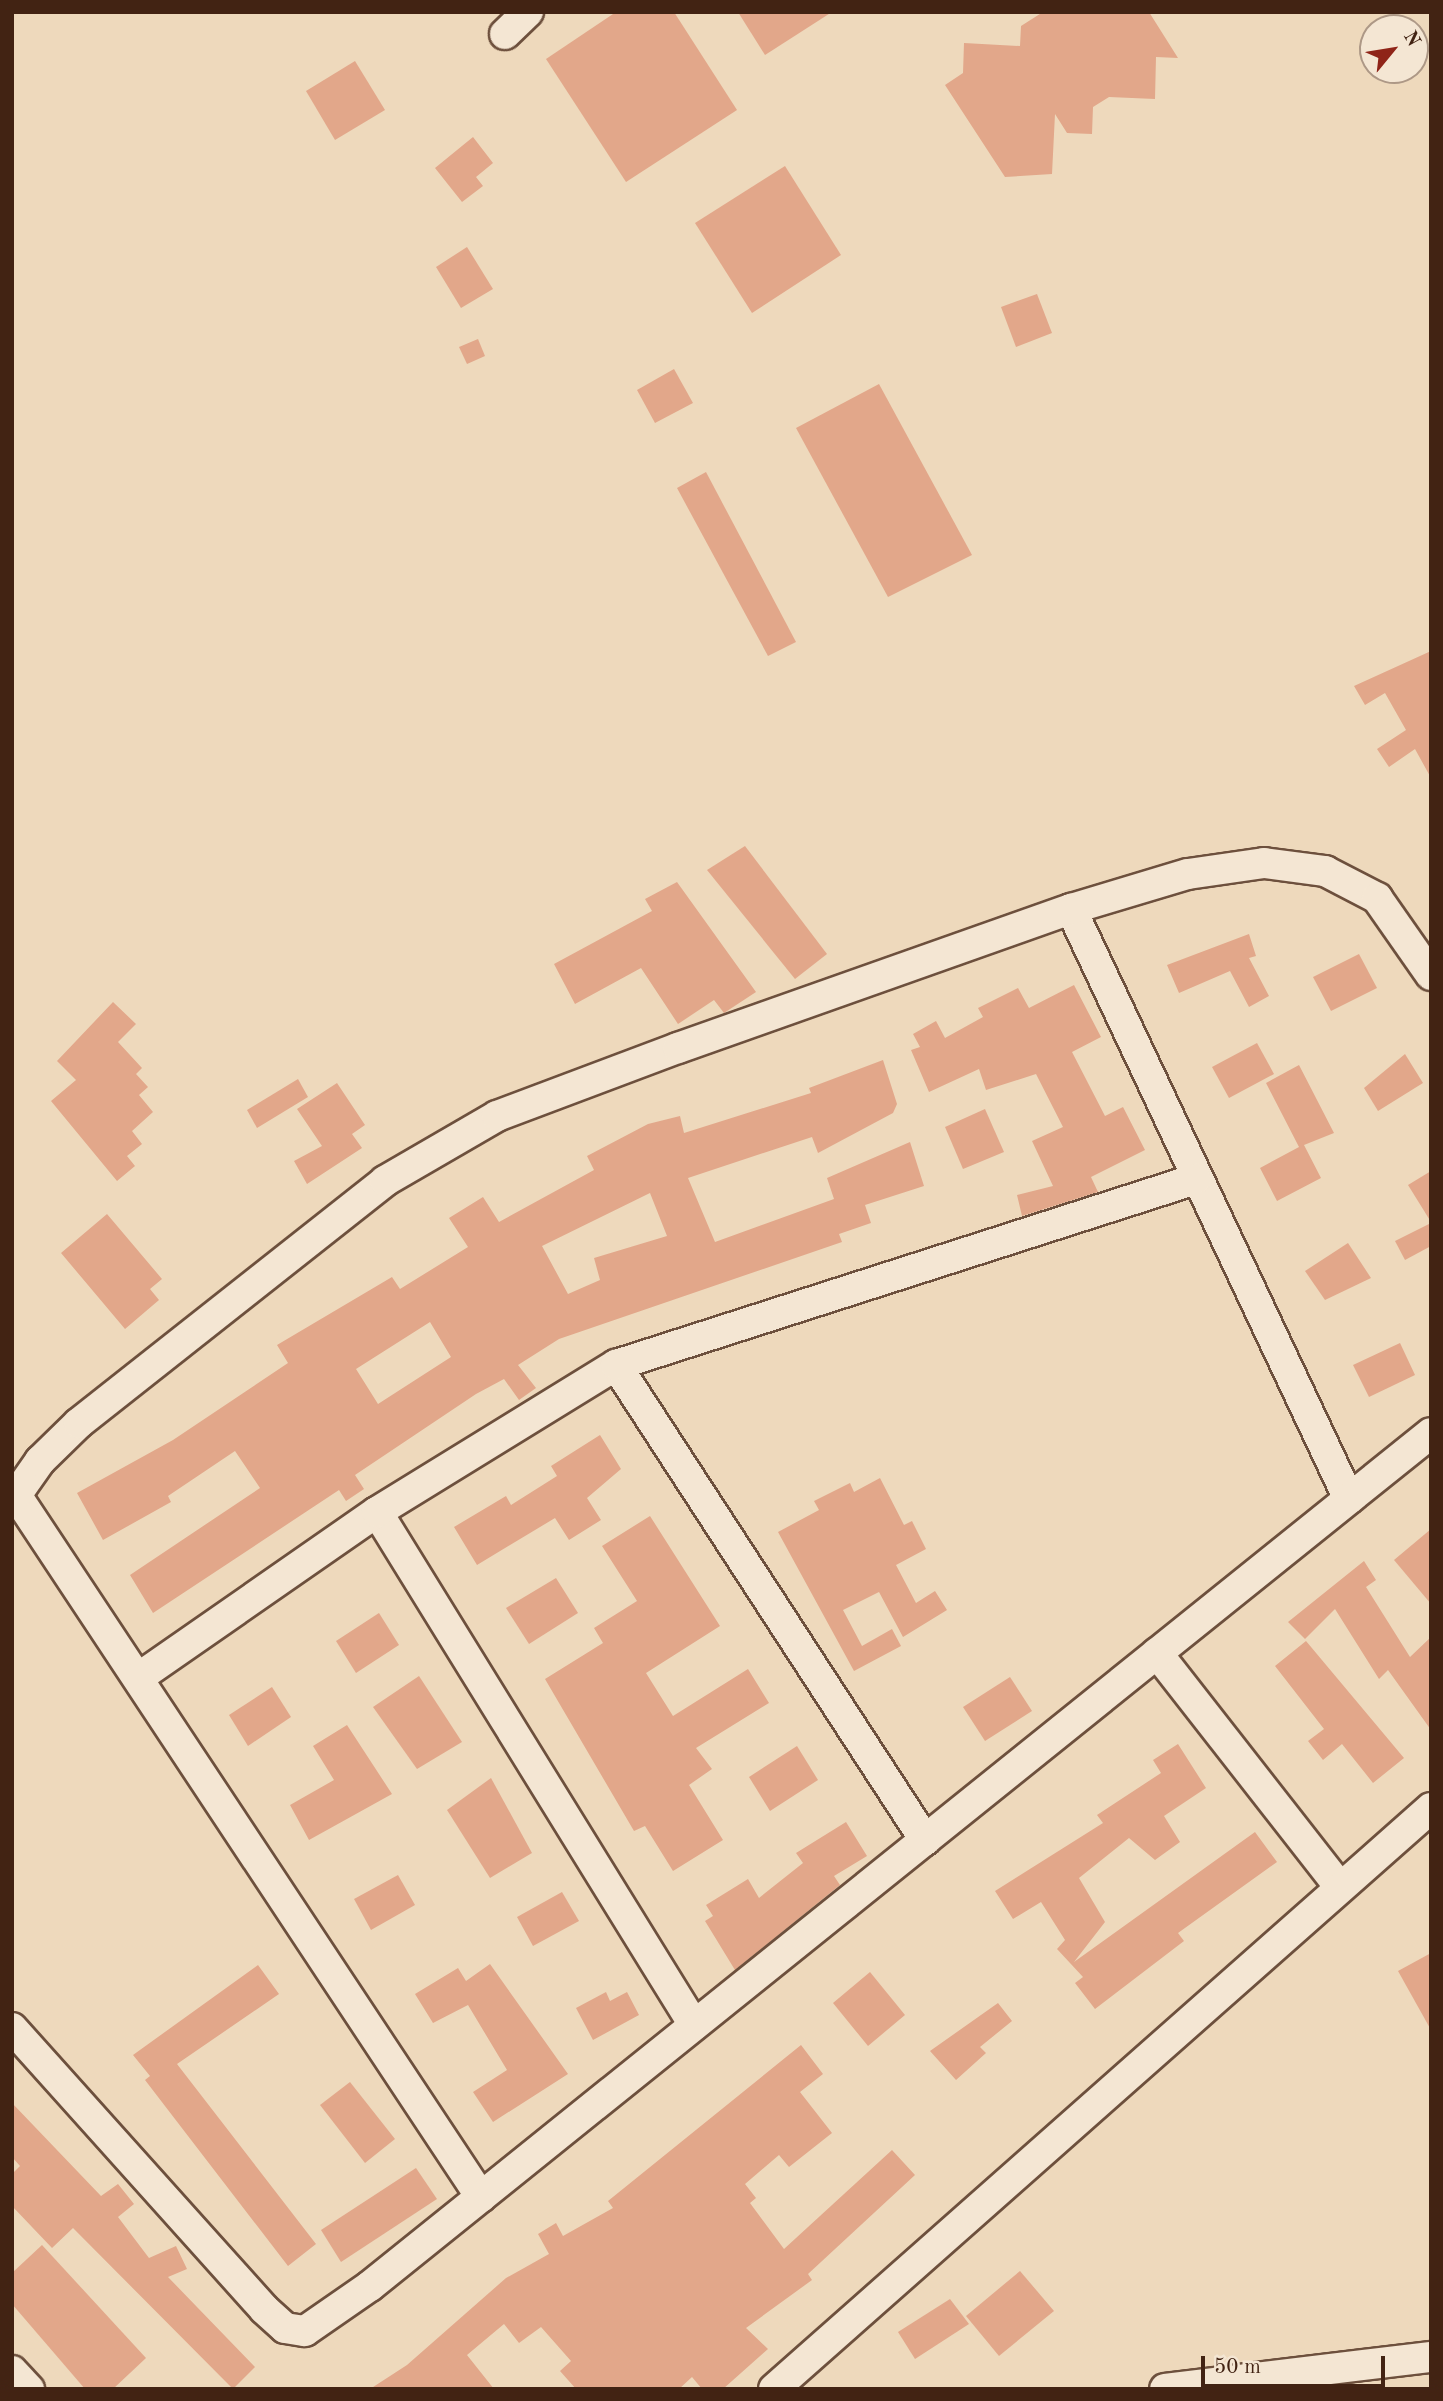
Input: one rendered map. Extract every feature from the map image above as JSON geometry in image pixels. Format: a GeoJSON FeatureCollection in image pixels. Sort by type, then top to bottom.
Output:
{"type":"FeatureCollection","features":[{"type":"Feature","properties":{"kind":"street"},"geometry":{"type":"LineString","coordinates":[[505,34],[528,12]]}},
{"type":"Feature","properties":{"kind":"street"},"geometry":{"type":"LineString","coordinates":[[481,2197],[138,1678],[14,1498],[79,1423],[385,1181],[497,1116],[1071,909],[1200,872],[1264,863],[1325,871],[1377,898],[1431,975]]}},
{"type":"Feature","properties":{"kind":"street"},"geometry":{"type":"LineString","coordinates":[[1071,909],[1349,1499]]}},
{"type":"Feature","properties":{"kind":"street"},"geometry":{"type":"LineString","coordinates":[[138,1678],[377,1512],[616,1365],[1196,1179]]}},
{"type":"Feature","properties":{"kind":"street"},"geometry":{"type":"LineString","coordinates":[[616,1365],[925,1840]]}},
{"type":"Feature","properties":{"kind":"street"},"geometry":{"type":"LineString","coordinates":[[12,2028],[285,2328],[305,2331],[329,2317],[481,2197],[1431,1433]]}},
{"type":"Feature","properties":{"kind":"street"},"geometry":{"type":"LineString","coordinates":[[377,1512],[694,2025]]}},
{"type":"Feature","properties":{"kind":"street"},"geometry":{"type":"LineString","coordinates":[[1157,1653],[1339,1886]]}},
{"type":"Feature","properties":{"kind":"street"},"geometry":{"type":"LineString","coordinates":[[774,2389],[1339,1886],[1431,1808]]}},
{"type":"Feature","properties":{"kind":"street"},"geometry":{"type":"LineString","coordinates":[[1165,2389],[1431,2357]]}},
{"type":"Feature","properties":{"kind":"street"},"geometry":{"type":"LineString","coordinates":[[12,2371],[29,2389]]}},
{"type":"Feature","properties":{"kind":"building"},"geometry":{"type":"Polygon","coordinates":[[[616,12],[674,12],[737,110],[626,182],[546,59],[616,12]]]}},
{"type":"Feature","properties":{"kind":"building"},"geometry":{"type":"Polygon","coordinates":[[[738,12],[832,12],[765,55],[738,12]]]}},
{"type":"Feature","properties":{"kind":"building"},"geometry":{"type":"Polygon","coordinates":[[[1043,12],[1149,12],[1178,58],[1156,57],[1155,99],[1109,97],[1093,107],[1092,134],[1067,133],[1055,114],[1052,174],[1005,177],[945,85],[963,73],[964,43],[1020,46],[1021,26],[1043,12]]]}},
{"type":"Feature","properties":{"kind":"building"},"geometry":{"type":"Polygon","coordinates":[[[355,61],[385,110],[335,140],[306,91],[355,61]]]}},
{"type":"Feature","properties":{"kind":"building"},"geometry":{"type":"Polygon","coordinates":[[[473,137],[493,163],[476,177],[483,186],[462,202],[435,168],[473,137]]]}},
{"type":"Feature","properties":{"kind":"building"},"geometry":{"type":"Polygon","coordinates":[[[785,166],[841,255],[752,313],[695,223],[785,166]]]}},
{"type":"Feature","properties":{"kind":"building"},"geometry":{"type":"Polygon","coordinates":[[[467,247],[493,289],[461,308],[436,267],[467,247]]]}},
{"type":"Feature","properties":{"kind":"building"},"geometry":{"type":"Polygon","coordinates":[[[1037,294],[1052,333],[1016,347],[1001,307],[1037,294]]]}},
{"type":"Feature","properties":{"kind":"building"},"geometry":{"type":"Polygon","coordinates":[[[478,339],[485,356],[467,364],[459,347],[478,339]]]}},
{"type":"Feature","properties":{"kind":"building"},"geometry":{"type":"Polygon","coordinates":[[[674,369],[693,403],[655,423],[637,390],[674,369]]]}},
{"type":"Feature","properties":{"kind":"building"},"geometry":{"type":"Polygon","coordinates":[[[879,384],[972,555],[888,597],[796,428],[879,384]]]}},
{"type":"Feature","properties":{"kind":"building"},"geometry":{"type":"Polygon","coordinates":[[[706,472],[796,642],[768,656],[677,488],[706,472]]]}},
{"type":"Feature","properties":{"kind":"building"},"geometry":{"type":"Polygon","coordinates":[[[1431,651],[1431,778],[1415,749],[1389,767],[1377,749],[1406,730],[1385,693],[1365,705],[1354,686],[1431,651]]]}},
{"type":"Feature","properties":{"kind":"building"},"geometry":{"type":"Polygon","coordinates":[[[745,846],[827,954],[795,979],[707,870],[745,846]]]}},
{"type":"Feature","properties":{"kind":"building"},"geometry":{"type":"Polygon","coordinates":[[[677,882],[756,992],[724,1013],[714,1000],[678,1024],[641,968],[575,1004],[554,964],[652,911],[645,899],[677,882]]]}},
{"type":"Feature","properties":{"kind":"building"},"geometry":{"type":"Polygon","coordinates":[[[1249,934],[1256,956],[1249,958],[1269,996],[1249,1007],[1230,971],[1179,993],[1167,965],[1249,934]]]}},
{"type":"Feature","properties":{"kind":"building"},"geometry":{"type":"Polygon","coordinates":[[[1359,954],[1377,988],[1331,1011],[1313,977],[1359,954]]]}},
{"type":"Feature","properties":{"kind":"building"},"geometry":{"type":"Polygon","coordinates":[[[1074,985],[1101,1037],[1072,1052],[1105,1116],[1123,1107],[1145,1150],[1091,1177],[1098,1192],[1022,1216],[1017,1195],[1053,1186],[1032,1141],[1063,1127],[1036,1074],[986,1090],[979,1069],[929,1092],[911,1050],[920,1047],[913,1034],[936,1021],[945,1038],[983,1017],[978,1008],[1018,988],[1029,1008],[1074,985]]]}},
{"type":"Feature","properties":{"kind":"building"},"geometry":{"type":"Polygon","coordinates":[[[113,1002],[136,1024],[118,1042],[142,1068],[136,1074],[148,1087],[139,1095],[153,1112],[132,1131],[142,1144],[127,1156],[135,1166],[117,1181],[51,1101],[76,1080],[57,1061],[113,1002]]]}},
{"type":"Feature","properties":{"kind":"building"},"geometry":{"type":"Polygon","coordinates":[[[1257,1043],[1274,1074],[1229,1098],[1212,1067],[1257,1043]]]}},
{"type":"Feature","properties":{"kind":"building"},"geometry":{"type":"Polygon","coordinates":[[[1405,1054],[1423,1083],[1378,1111],[1364,1088],[1405,1054]]]}},
{"type":"Feature","properties":{"kind":"building"},"geometry":{"type":"Polygon","coordinates":[[[883,1060],[897,1104],[893,1113],[818,1153],[812,1137],[688,1178],[715,1242],[834,1199],[827,1178],[910,1142],[924,1186],[865,1205],[871,1223],[839,1234],[842,1242],[559,1339],[518,1365],[536,1388],[519,1400],[504,1379],[476,1394],[355,1475],[364,1489],[346,1501],[339,1490],[153,1613],[130,1575],[260,1488],[235,1451],[168,1496],[171,1502],[103,1540],[77,1493],[173,1440],[288,1363],[277,1345],[392,1277],[400,1289],[468,1247],[449,1218],[483,1197],[499,1222],[594,1170],[587,1156],[648,1124],[680,1116],[684,1133],[811,1093],[809,1088],[883,1060]],[[650,1193],[542,1246],[568,1294],[600,1280],[594,1258],[667,1236],[650,1193]],[[430,1322],[356,1369],[378,1404],[451,1357],[430,1322]]]}},
{"type":"Feature","properties":{"kind":"building"},"geometry":{"type":"Polygon","coordinates":[[[1299,1065],[1334,1133],[1304,1145],[1321,1178],[1277,1201],[1260,1168],[1299,1147],[1266,1083],[1299,1065]]]}},
{"type":"Feature","properties":{"kind":"building"},"geometry":{"type":"Polygon","coordinates":[[[298,1079],[308,1097],[257,1128],[247,1110],[298,1079]]]}},
{"type":"Feature","properties":{"kind":"building"},"geometry":{"type":"Polygon","coordinates":[[[337,1083],[365,1125],[352,1134],[362,1148],[307,1184],[294,1161],[322,1146],[297,1109],[337,1083]]]}},
{"type":"Feature","properties":{"kind":"building"},"geometry":{"type":"Polygon","coordinates":[[[985,1109],[1004,1152],[963,1169],[945,1127],[985,1109]]]}},
{"type":"Feature","properties":{"kind":"building"},"geometry":{"type":"Polygon","coordinates":[[[1431,1171],[1431,1222],[1408,1185],[1431,1171]]]}},
{"type":"Feature","properties":{"kind":"building"},"geometry":{"type":"Polygon","coordinates":[[[107,1214],[162,1279],[150,1289],[159,1300],[125,1329],[61,1253],[107,1214]]]}},
{"type":"Feature","properties":{"kind":"building"},"geometry":{"type":"Polygon","coordinates":[[[1431,1223],[1431,1246],[1405,1260],[1395,1241],[1431,1223]]]}},
{"type":"Feature","properties":{"kind":"building"},"geometry":{"type":"Polygon","coordinates":[[[1348,1243],[1371,1278],[1325,1300],[1305,1271],[1348,1243]]]}},
{"type":"Feature","properties":{"kind":"building"},"geometry":{"type":"Polygon","coordinates":[[[1400,1343],[1415,1375],[1369,1397],[1353,1365],[1400,1343]]]}},
{"type":"Feature","properties":{"kind":"building"},"geometry":{"type":"Polygon","coordinates":[[[600,1435],[621,1469],[587,1498],[601,1520],[569,1540],[555,1518],[477,1565],[454,1527],[506,1496],[511,1505],[557,1476],[551,1466],[600,1435]]]}},
{"type":"Feature","properties":{"kind":"building"},"geometry":{"type":"Polygon","coordinates":[[[880,1478],[904,1525],[912,1521],[926,1549],[896,1565],[916,1603],[935,1591],[947,1610],[903,1637],[879,1592],[843,1610],[862,1646],[892,1629],[901,1646],[854,1671],[778,1532],[819,1510],[814,1501],[850,1483],[854,1492],[880,1478]]]}},
{"type":"Feature","properties":{"kind":"building"},"geometry":{"type":"Polygon","coordinates":[[[650,1516],[720,1626],[646,1673],[673,1716],[748,1669],[769,1703],[696,1748],[712,1769],[689,1785],[723,1840],[673,1871],[645,1826],[634,1831],[545,1679],[603,1643],[594,1628],[637,1601],[602,1546],[650,1516]]]}},
{"type":"Feature","properties":{"kind":"building"},"geometry":{"type":"Polygon","coordinates":[[[1431,1529],[1431,1604],[1394,1560],[1431,1529]]]}},
{"type":"Feature","properties":{"kind":"building"},"geometry":{"type":"Polygon","coordinates":[[[1364,1561],[1376,1580],[1366,1587],[1410,1657],[1431,1637],[1431,1730],[1388,1670],[1379,1679],[1335,1609],[1305,1639],[1288,1622],[1364,1561]]]}},
{"type":"Feature","properties":{"kind":"building"},"geometry":{"type":"Polygon","coordinates":[[[556,1578],[578,1613],[529,1644],[506,1608],[556,1578]]]}},
{"type":"Feature","properties":{"kind":"building"},"geometry":{"type":"Polygon","coordinates":[[[379,1613],[399,1645],[356,1673],[336,1641],[379,1613]]]}},
{"type":"Feature","properties":{"kind":"building"},"geometry":{"type":"Polygon","coordinates":[[[1306,1641],[1404,1758],[1373,1783],[1342,1744],[1323,1760],[1308,1741],[1324,1729],[1275,1666],[1306,1641]]]}},
{"type":"Feature","properties":{"kind":"building"},"geometry":{"type":"Polygon","coordinates":[[[419,1676],[462,1742],[417,1769],[373,1707],[419,1676]]]}},
{"type":"Feature","properties":{"kind":"building"},"geometry":{"type":"Polygon","coordinates":[[[1010,1677],[1032,1711],[985,1741],[963,1707],[1010,1677]]]}},
{"type":"Feature","properties":{"kind":"building"},"geometry":{"type":"Polygon","coordinates":[[[272,1687],[291,1717],[248,1746],[229,1715],[272,1687]]]}},
{"type":"Feature","properties":{"kind":"building"},"geometry":{"type":"Polygon","coordinates":[[[347,1725],[392,1794],[309,1840],[290,1805],[334,1780],[313,1746],[347,1725]]]}},
{"type":"Feature","properties":{"kind":"building"},"geometry":{"type":"Polygon","coordinates":[[[1178,1744],[1206,1788],[1164,1816],[1180,1842],[1155,1860],[1129,1838],[1079,1878],[1105,1922],[1074,1962],[1255,1832],[1277,1862],[1178,1933],[1184,1941],[1095,2009],[1075,1983],[1083,1977],[1057,1949],[1065,1940],[1041,1902],[1013,1919],[995,1891],[1103,1823],[1097,1815],[1161,1773],[1153,1760],[1178,1744]]]}},
{"type":"Feature","properties":{"kind":"building"},"geometry":{"type":"Polygon","coordinates":[[[797,1746],[818,1780],[770,1811],[749,1777],[797,1746]]]}},
{"type":"Feature","properties":{"kind":"building"},"geometry":{"type":"Polygon","coordinates":[[[491,1778],[532,1853],[490,1878],[447,1810],[491,1778]]]}},
{"type":"Feature","properties":{"kind":"building"},"geometry":{"type":"Polygon","coordinates":[[[846,1822],[867,1856],[834,1876],[840,1885],[735,1970],[705,1921],[713,1916],[706,1905],[748,1879],[759,1898],[803,1863],[796,1853],[846,1822]]]}},
{"type":"Feature","properties":{"kind":"building"},"geometry":{"type":"Polygon","coordinates":[[[398,1875],[415,1905],[371,1930],[354,1899],[398,1875]]]}},
{"type":"Feature","properties":{"kind":"building"},"geometry":{"type":"Polygon","coordinates":[[[562,1892],[579,1921],[533,1946],[517,1917],[562,1892]]]}},
{"type":"Feature","properties":{"kind":"building"},"geometry":{"type":"Polygon","coordinates":[[[1431,1953],[1431,2030],[1398,1971],[1431,1953]]]}},
{"type":"Feature","properties":{"kind":"building"},"geometry":{"type":"Polygon","coordinates":[[[490,1964],[568,2074],[493,2122],[473,2092],[507,2070],[468,2005],[433,2023],[415,1994],[458,1968],[466,1981],[490,1964]]]}},
{"type":"Feature","properties":{"kind":"building"},"geometry":{"type":"Polygon","coordinates":[[[258,1965],[279,1994],[177,2064],[316,2244],[288,2266],[145,2080],[150,2076],[133,2055],[258,1965]]]}},
{"type":"Feature","properties":{"kind":"building"},"geometry":{"type":"Polygon","coordinates":[[[870,1972],[905,2015],[868,2046],[833,2003],[870,1972]]]}},
{"type":"Feature","properties":{"kind":"building"},"geometry":{"type":"Polygon","coordinates":[[[606,1992],[610,2001],[627,1992],[639,2015],[593,2040],[576,2008],[606,1992]]]}},
{"type":"Feature","properties":{"kind":"building"},"geometry":{"type":"Polygon","coordinates":[[[998,2003],[1012,2021],[980,2047],[986,2053],[956,2080],[930,2051],[998,2003]]]}},
{"type":"Feature","properties":{"kind":"building"},"geometry":{"type":"Polygon","coordinates":[[[801,2045],[823,2074],[800,2092],[832,2133],[789,2167],[779,2155],[745,2184],[756,2198],[750,2203],[784,2249],[892,2150],[915,2175],[808,2274],[812,2280],[746,2328],[768,2349],[723,2389],[702,2389],[692,2377],[679,2389],[576,2389],[560,2371],[571,2361],[541,2327],[519,2343],[504,2324],[467,2355],[494,2389],[370,2389],[407,2365],[506,2278],[549,2254],[538,2234],[556,2223],[563,2236],[613,2208],[608,2201],[801,2045]]]}},
{"type":"Feature","properties":{"kind":"building"},"geometry":{"type":"Polygon","coordinates":[[[350,2082],[395,2139],[365,2163],[320,2105],[350,2082]]]}},
{"type":"Feature","properties":{"kind":"building"},"geometry":{"type":"Polygon","coordinates":[[[12,2103],[101,2196],[118,2184],[134,2204],[118,2217],[149,2258],[176,2246],[187,2269],[168,2277],[255,2367],[233,2389],[73,2228],[52,2248],[12,2206],[12,2174],[20,2166],[12,2157],[12,2103]]]}},
{"type":"Feature","properties":{"kind":"building"},"geometry":{"type":"Polygon","coordinates":[[[416,2168],[437,2199],[341,2262],[321,2230],[416,2168]]]}},
{"type":"Feature","properties":{"kind":"building"},"geometry":{"type":"Polygon","coordinates":[[[42,2245],[146,2358],[113,2389],[85,2389],[12,2304],[12,2273],[42,2245]]]}},
{"type":"Feature","properties":{"kind":"building"},"geometry":{"type":"Polygon","coordinates":[[[1020,2271],[1054,2311],[999,2356],[966,2316],[1020,2271]]]}},
{"type":"Feature","properties":{"kind":"building"},"geometry":{"type":"Polygon","coordinates":[[[950,2299],[969,2324],[915,2359],[898,2332],[950,2299]]]}}]}
